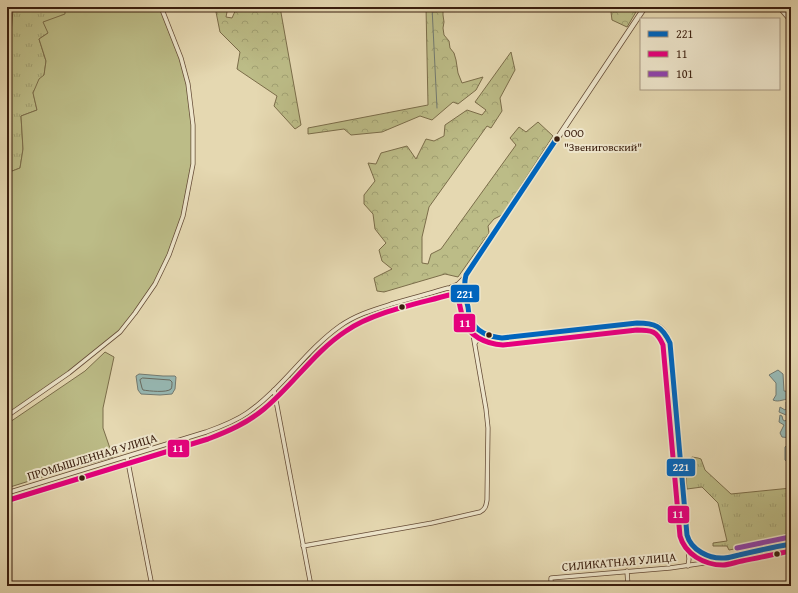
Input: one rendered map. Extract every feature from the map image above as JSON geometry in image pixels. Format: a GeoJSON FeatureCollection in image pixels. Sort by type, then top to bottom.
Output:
{"type":"FeatureCollection","features":[{"type":"Feature","properties":{"kind":"street"},"geometry":{"type":"LineString","coordinates":[[7,416],[70,373],[120,332],[155,284],[169,255],[183,216],[192,164],[193,124],[188,84],[181,58],[161,7]]}},
{"type":"Feature","properties":{"kind":"street"},"geometry":{"type":"LineString","coordinates":[[303,546],[432,523],[484,510],[487,500],[488,428],[475,344],[464,295],[466,275],[644,7]]}},
{"type":"Feature","properties":{"kind":"street"},"geometry":{"type":"LineString","coordinates":[[778,7],[791,21]]}},
{"type":"Feature","properties":{"kind":"street","name":"ПРОМЫШЛЕННАЯ УЛИЦА"},"geometry":{"type":"LineString","coordinates":[[7,493],[127,457],[229,424],[255,407],[274,390],[320,343],[348,321],[363,313],[378,308],[448,288],[458,284],[466,275]]}},
{"type":"Feature","properties":{"kind":"street"},"geometry":{"type":"LineString","coordinates":[[448,288],[460,290],[464,295]]}},
{"type":"Feature","properties":{"kind":"street"},"geometry":{"type":"LineString","coordinates":[[471,322],[478,329],[489,336],[497,338],[637,323],[650,323],[663,329],[670,343],[689,559],[688,566]]}},
{"type":"Feature","properties":{"kind":"street"},"geometry":{"type":"LineString","coordinates":[[475,344],[479,338],[489,336]]}},
{"type":"Feature","properties":{"kind":"street"},"geometry":{"type":"LineString","coordinates":[[274,390],[311,586]]}},
{"type":"Feature","properties":{"kind":"street"},"geometry":{"type":"LineString","coordinates":[[127,457],[152,586]]}},
{"type":"Feature","properties":{"kind":"street"},"geometry":{"type":"LineString","coordinates":[[687,538],[693,547],[698,550],[708,555],[723,558],[791,544]]}},
{"type":"Feature","properties":{"kind":"street","name":"СИЛИКАТНАЯ УЛИЦА"},"geometry":{"type":"LineString","coordinates":[[551,586],[551,578],[688,566],[711,562],[723,558]]}},
{"type":"Feature","properties":{"kind":"street"},"geometry":{"type":"LineString","coordinates":[[628,571],[628,586]]}},
{"type":"Feature","properties":{"kind":"green space"},"geometry":{"type":"Polygon","coordinates":[[[12,7],[65,7],[66,14],[48,33],[39,39],[46,61],[44,76],[33,92],[37,110],[21,116],[23,149],[20,168],[7,173],[7,84],[12,7]]]}},
{"type":"Feature","properties":{"kind":"green space"},"geometry":{"type":"Polygon","coordinates":[[[65,7],[161,7],[188,84],[193,125],[193,164],[183,216],[169,255],[155,284],[120,332],[69,373],[7,416],[7,173],[20,168],[23,149],[21,116],[37,110],[33,93],[39,79],[44,75],[46,61],[39,39],[48,33],[43,22],[65,14],[65,7]]]}},
{"type":"Feature","properties":{"kind":"green space"},"geometry":{"type":"Polygon","coordinates":[[[215,7],[228,7],[226,17],[232,18],[237,7],[280,7],[301,125],[295,129],[274,106],[277,96],[237,69],[240,52],[220,32],[215,7]]]}},
{"type":"Feature","properties":{"kind":"green space"},"geometry":{"type":"Polygon","coordinates":[[[426,7],[443,7],[444,35],[449,41],[450,48],[454,53],[458,73],[462,83],[483,77],[476,90],[458,104],[453,102],[432,120],[420,116],[382,132],[351,135],[344,129],[308,134],[308,128],[428,105],[426,7]]]}},
{"type":"Feature","properties":{"kind":"green space"},"geometry":{"type":"Polygon","coordinates":[[[614,7],[639,7],[627,27],[612,20],[611,12],[614,7]]]}},
{"type":"Feature","properties":{"kind":"green space"},"geometry":{"type":"Polygon","coordinates":[[[511,52],[515,70],[500,98],[502,111],[491,128],[487,126],[429,207],[422,237],[422,263],[428,264],[431,254],[441,249],[516,145],[510,138],[519,127],[526,132],[538,122],[553,136],[502,215],[494,219],[488,226],[489,233],[458,277],[445,274],[384,292],[377,291],[374,278],[392,269],[382,261],[379,250],[386,243],[375,229],[373,214],[364,204],[364,195],[375,181],[368,163],[376,164],[381,153],[407,146],[416,159],[426,139],[434,141],[444,136],[445,125],[467,110],[482,115],[486,110],[475,102],[511,52]]]}},
{"type":"Feature","properties":{"kind":"green space"},"geometry":{"type":"Polygon","coordinates":[[[105,352],[114,357],[103,408],[103,428],[113,457],[7,488],[7,424],[85,371],[105,352]]]}},
{"type":"Feature","properties":{"kind":"green space"},"geometry":{"type":"Polygon","coordinates":[[[310,356],[313,358],[291,379],[290,376],[310,356]]]}},
{"type":"Feature","properties":{"kind":"green space"},"geometry":{"type":"Polygon","coordinates":[[[692,457],[701,459],[705,470],[731,494],[791,488],[791,538],[729,550],[727,546],[713,546],[713,543],[727,541],[718,503],[702,487],[687,489],[685,467],[686,462],[692,457]]]}},
{"type":"Feature","properties":{"kind":"water"},"geometry":{"type":"Polygon","coordinates":[[[778,370],[783,374],[784,391],[791,392],[791,399],[778,401],[773,400],[776,395],[776,383],[769,375],[778,370]]]}},
{"type":"Feature","properties":{"kind":"water"},"geometry":{"type":"Polygon","coordinates":[[[139,374],[175,376],[175,389],[172,394],[141,394],[138,390],[136,376],[139,374]]]}},
{"type":"Feature","properties":{"kind":"water"},"geometry":{"type":"Polygon","coordinates":[[[786,402],[790,402],[791,412],[786,415],[779,412],[780,407],[785,410],[786,409],[786,402]]]}},
{"type":"Feature","properties":{"kind":"water"},"geometry":{"type":"Polygon","coordinates":[[[780,415],[785,421],[791,416],[791,438],[782,437],[780,433],[784,425],[779,422],[780,415]]]}},
{"type":"Feature","properties":{"kind":"water"},"geometry":{"type":"Polygon","coordinates":[[[791,441],[791,464],[789,464],[785,460],[785,447],[791,441]]]}},
{"type":"Feature","properties":{"kind":"waterway"},"geometry":{"type":"LineString","coordinates":[[432,7],[437,108]]}},
{"type":"Feature","properties":{"kind":"transit line","name":"221"},"geometry":{"type":"LineString","coordinates":[[557,138],[466,275],[465,295],[473,324],[484,333],[502,338],[637,323],[649,324],[661,329],[670,343],[687,535],[692,545],[701,552],[712,557],[726,558],[791,544]]}},
{"type":"Feature","properties":{"kind":"transit line","name":"11"},"geometry":{"type":"LineString","coordinates":[[9,500],[208,439],[230,430],[244,423],[275,400],[334,339],[357,324],[396,309],[451,295],[458,298],[465,325],[469,330],[478,338],[490,343],[503,345],[637,330],[647,330],[656,334],[663,345],[680,536],[686,548],[702,561],[723,565],[791,551]]}},
{"type":"Feature","properties":{"kind":"transit line","name":"101"},"geometry":{"type":"LineString","coordinates":[[737,548],[790,537]]}},
{"type":"Feature","properties":{"kind":"place","name":"ООО \"Звениговский\""},"geometry":{"type":"Point","coordinates":[557,139]}}]}
